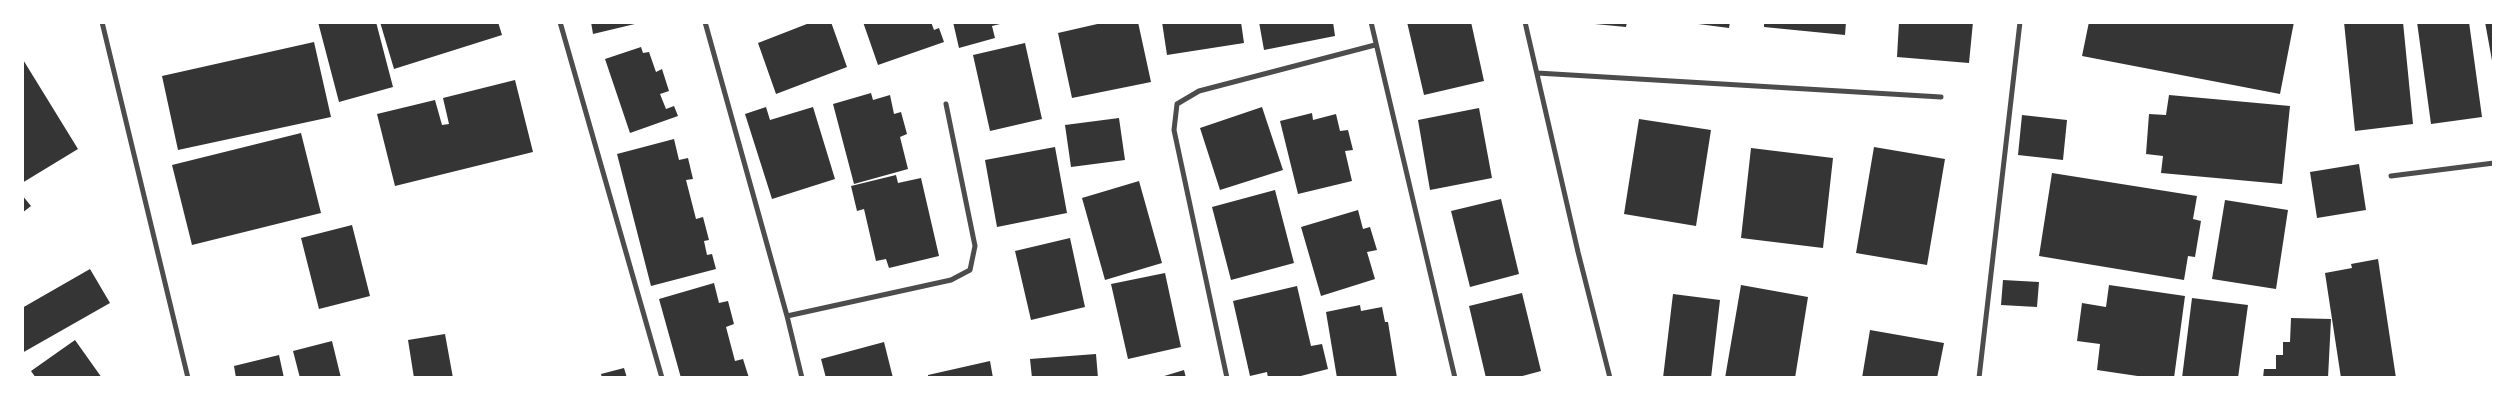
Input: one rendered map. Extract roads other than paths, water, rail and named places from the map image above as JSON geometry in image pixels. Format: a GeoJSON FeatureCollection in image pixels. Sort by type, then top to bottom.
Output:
{"type":"FeatureCollection","features":[{"type":"Feature","properties":{"kind":"street"},"geometry":{"type":"LineString","coordinates":[[102,22],[188,378]]}},
{"type":"Feature","properties":{"kind":"street"},"geometry":{"type":"LineString","coordinates":[[560,22],[662,378]]}},
{"type":"Feature","properties":{"kind":"street"},"geometry":{"type":"LineString","coordinates":[[705,22],[788,316],[802,378]]}},
{"type":"Feature","properties":{"kind":"street"},"geometry":{"type":"LineString","coordinates":[[1371,22],[1455,378]]}},
{"type":"Feature","properties":{"kind":"street"},"geometry":{"type":"LineString","coordinates":[[1525,22],[1578,252],[1610,378]]}},
{"type":"Feature","properties":{"kind":"street"},"geometry":{"type":"LineString","coordinates":[[1979,378],[2020,22]]}},
{"type":"Feature","properties":{"kind":"street"},"geometry":{"type":"LineString","coordinates":[[1228,378],[1174,130],[1177,104],[1199,91],[1375,45]]}},
{"type":"Feature","properties":{"kind":"street"},"geometry":{"type":"LineString","coordinates":[[1537,73],[1941,96]]}},
{"type":"Feature","properties":{"kind":"street"},"geometry":{"type":"LineString","coordinates":[[788,316],[951,280],[970,270],[975,246],[946,104]]}},
{"type":"Feature","properties":{"kind":"street"},"geometry":{"type":"LineString","coordinates":[[2391,176],[2494,163]]}}]}
